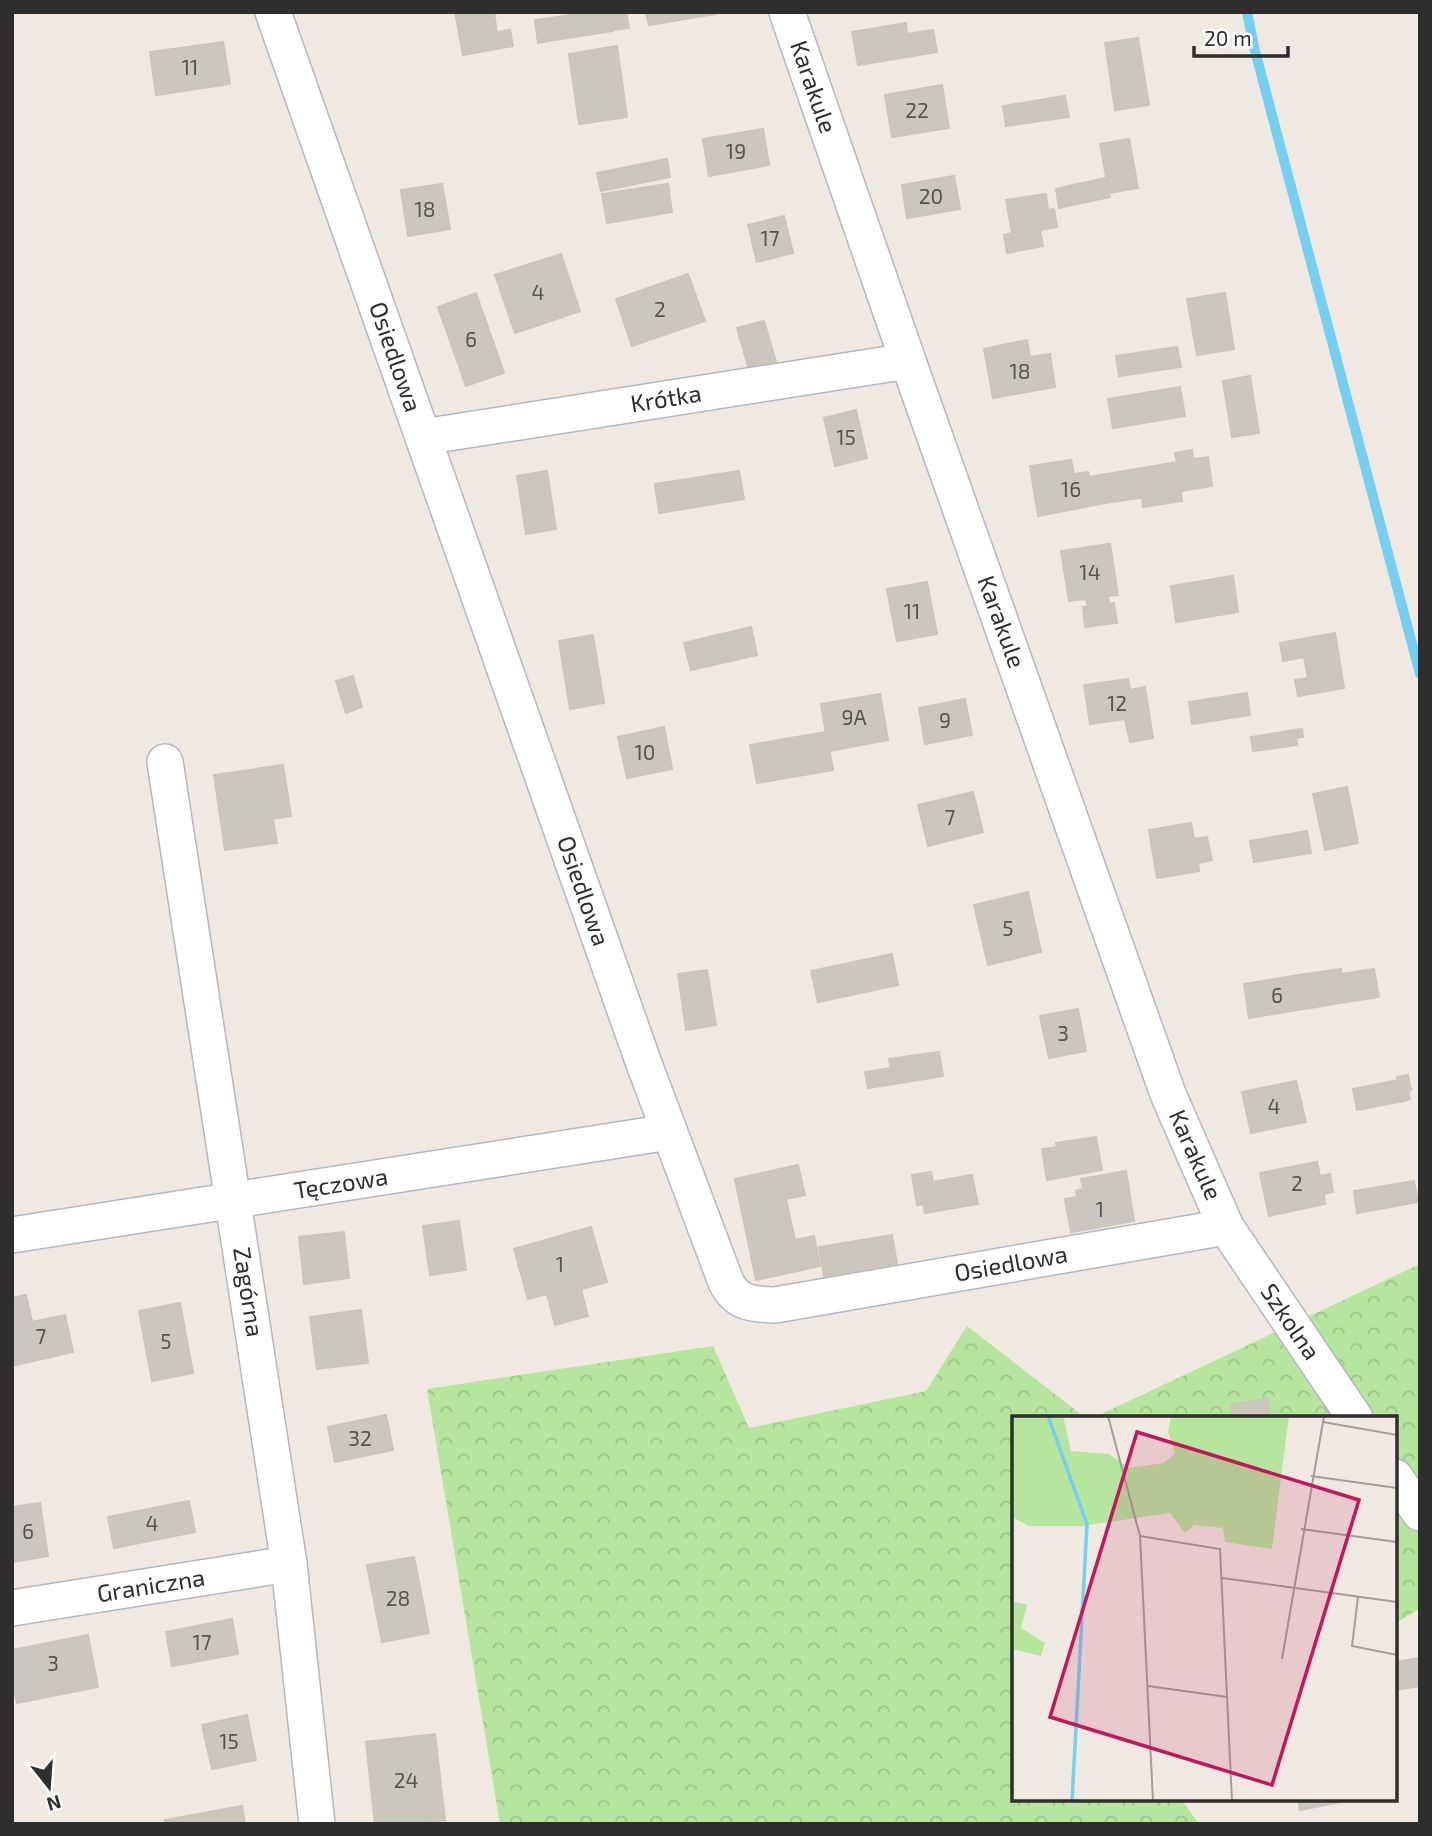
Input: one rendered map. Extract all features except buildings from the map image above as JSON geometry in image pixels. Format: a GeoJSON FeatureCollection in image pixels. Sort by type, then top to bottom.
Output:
{"type":"FeatureCollection","features":[{"type":"Feature","properties":{"kind":"street","name":"Osiedlowa"},"geometry":{"type":"LineString","coordinates":[[273,12],[669,1132],[733,1295],[749,1303],[775,1305],[1226,1227]]}},
{"type":"Feature","properties":{"kind":"street","name":"Karakule"},"geometry":{"type":"LineString","coordinates":[[788,12],[908,361],[1168,1094],[1226,1227]]}},
{"type":"Feature","properties":{"kind":"street","name":"Krótka"},"geometry":{"type":"LineString","coordinates":[[423,437],[908,361]]}},
{"type":"Feature","properties":{"kind":"street","name":"Zagórna"},"geometry":{"type":"LineString","coordinates":[[165,762],[289,1564],[317,1824]]}},
{"type":"Feature","properties":{"kind":"street","name":"Tęczowa"},"geometry":{"type":"LineString","coordinates":[[12,1236],[669,1132]]}},
{"type":"Feature","properties":{"kind":"street","name":"Szkolna"},"geometry":{"type":"LineString","coordinates":[[1226,1227],[1354,1416]]}},
{"type":"Feature","properties":{"kind":"street"},"geometry":{"type":"LineString","coordinates":[[1397,1480],[1420,1513]]}},
{"type":"Feature","properties":{"kind":"street","name":"Graniczna"},"geometry":{"type":"LineString","coordinates":[[12,1608],[289,1564]]}},
{"type":"Feature","properties":{"kind":"green space"},"geometry":{"type":"Polygon","coordinates":[[[1420,1264],[1420,1611],[1417,1610],[1397,1623],[1397,1416],[1097,1416],[1420,1264]]]}},
{"type":"Feature","properties":{"kind":"green space"},"geometry":{"type":"Polygon","coordinates":[[[967,1326],[1083,1416],[1012,1416],[1012,1801],[1182,1801],[1199,1824],[500,1824],[427,1389],[713,1346],[749,1428],[926,1391],[967,1326]]]}},
{"type":"Feature","properties":{"kind":"waterway"},"geometry":{"type":"LineString","coordinates":[[1247,12],[1420,674]]}}]}
